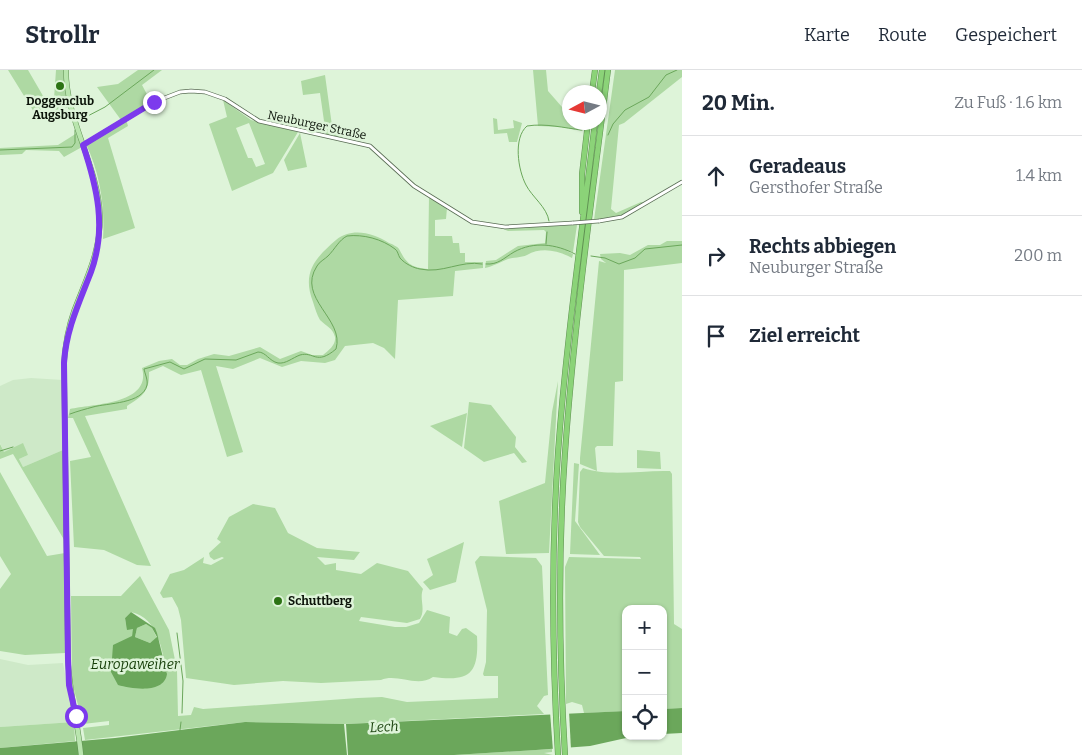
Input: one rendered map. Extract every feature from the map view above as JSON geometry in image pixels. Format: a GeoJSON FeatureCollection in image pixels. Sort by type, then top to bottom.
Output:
{"type":"FeatureCollection","features":[{"type":"Feature","properties":{"kind":"highway"},"geometry":{"type":"LineString","coordinates":[[593,85],[595,70]]}},
{"type":"Feature","properties":{"kind":"highway"},"geometry":{"type":"LineString","coordinates":[[600,85],[602,70]]}},
{"type":"Feature","properties":{"kind":"highway"},"geometry":{"type":"LineString","coordinates":[[565,755],[560,572],[565,453],[574,354],[608,70]]}},
{"type":"Feature","properties":{"kind":"highway"},"geometry":{"type":"LineString","coordinates":[[583,130],[585,146]]}},
{"type":"Feature","properties":{"kind":"highway"},"geometry":{"type":"LineString","coordinates":[[583,225],[582,191],[587,130]]}},
{"type":"Feature","properties":{"kind":"highway"},"geometry":{"type":"LineString","coordinates":[[558,755],[553,628],[556,495],[566,361],[594,130]]}},
{"type":"Feature","properties":{"kind":"main road"},"geometry":{"type":"LineString","coordinates":[[66,70],[71,108],[97,192],[100,223],[96,255],[72,318],[66,340],[64,363],[69,685],[79,731],[81,755]]}},
{"type":"Feature","properties":{"kind":"street","name":"Neuburger Straße"},"geometry":{"type":"LineString","coordinates":[[83,145],[154,102],[191,90],[206,92],[225,99],[247,116],[259,121],[370,146],[414,186],[472,222],[505,227],[599,221],[622,217],[682,182]]}},
{"type":"Feature","properties":{"kind":"shaded area"},"geometry":{"type":"Polygon","coordinates":[[[8,70],[28,70],[46,101],[50,102],[50,113],[34,112],[8,70]]]}},
{"type":"Feature","properties":{"kind":"shaded area","name":"Doggenclub Augsburg"},"geometry":{"type":"Polygon","coordinates":[[[56,70],[65,70],[69,107],[53,113],[56,70]]]}},
{"type":"Feature","properties":{"kind":"shaded area"},"geometry":{"type":"Polygon","coordinates":[[[138,70],[162,70],[142,85],[151,102],[121,120],[97,87],[118,84],[138,70]]]}},
{"type":"Feature","properties":{"kind":"shaded area"},"geometry":{"type":"Polygon","coordinates":[[[533,70],[546,70],[548,91],[562,107],[562,127],[538,126],[533,70]]]}},
{"type":"Feature","properties":{"kind":"shaded area"},"geometry":{"type":"Polygon","coordinates":[[[615,70],[682,70],[682,77],[619,125],[611,209],[616,213],[641,202],[646,203],[622,216],[594,220],[615,70]]]}},
{"type":"Feature","properties":{"kind":"shaded area"},"geometry":{"type":"Polygon","coordinates":[[[325,75],[333,133],[343,134],[343,138],[326,135],[320,93],[303,95],[301,81],[325,75]]]}},
{"type":"Feature","properties":{"kind":"shaded area"},"geometry":{"type":"Polygon","coordinates":[[[223,100],[251,120],[298,132],[273,173],[232,191],[209,124],[227,117],[223,100]],[[249,123],[236,128],[248,158],[252,158],[256,167],[265,164],[249,123]]]}},
{"type":"Feature","properties":{"kind":"shaded area"},"geometry":{"type":"Polygon","coordinates":[[[493,118],[497,119],[498,130],[514,128],[513,120],[522,123],[517,142],[509,142],[507,133],[494,134],[493,118]]]}},
{"type":"Feature","properties":{"kind":"shaded area"},"geometry":{"type":"Polygon","coordinates":[[[126,119],[128,126],[108,138],[135,228],[103,239],[103,214],[100,190],[95,167],[86,144],[126,119]]]}},
{"type":"Feature","properties":{"kind":"shaded area"},"geometry":{"type":"Polygon","coordinates":[[[77,133],[82,147],[64,157],[59,151],[26,150],[22,154],[0,155],[0,148],[58,145],[77,133]]]}},
{"type":"Feature","properties":{"kind":"shaded area"},"geometry":{"type":"Polygon","coordinates":[[[300,133],[307,167],[288,171],[284,160],[300,133]]]}},
{"type":"Feature","properties":{"kind":"shaded area"},"geometry":{"type":"Polygon","coordinates":[[[429,196],[447,208],[446,219],[435,220],[435,236],[452,236],[453,243],[459,243],[460,253],[465,253],[465,262],[483,262],[483,268],[455,271],[453,296],[398,300],[395,359],[384,348],[373,343],[345,346],[335,360],[325,363],[301,361],[282,367],[260,358],[233,369],[216,366],[243,452],[227,457],[201,370],[181,375],[163,366],[149,372],[148,384],[144,393],[127,406],[127,409],[85,416],[151,566],[137,565],[104,550],[74,547],[70,461],[91,457],[73,418],[68,418],[70,409],[119,400],[130,395],[138,389],[143,380],[142,368],[159,361],[172,359],[180,365],[187,365],[214,354],[229,356],[260,347],[280,359],[301,351],[312,355],[323,355],[333,345],[335,337],[331,329],[320,320],[310,292],[310,275],[316,260],[342,236],[362,233],[376,236],[395,246],[410,264],[428,269],[429,196]]]}},
{"type":"Feature","properties":{"kind":"shaded area"},"geometry":{"type":"Polygon","coordinates":[[[577,225],[573,252],[567,251],[573,254],[572,258],[555,251],[543,250],[522,257],[510,258],[485,268],[486,261],[496,260],[518,246],[545,243],[546,232],[544,230],[508,231],[501,228],[577,225]]]}},
{"type":"Feature","properties":{"kind":"shaded area"},"geometry":{"type":"Polygon","coordinates":[[[667,241],[682,241],[682,263],[624,270],[623,381],[615,382],[613,446],[597,446],[595,448],[597,471],[580,464],[580,458],[599,261],[606,263],[601,259],[600,254],[620,253],[630,255],[648,245],[660,245],[667,241]]]}},
{"type":"Feature","properties":{"kind":"shaded area"},"geometry":{"type":"Polygon","coordinates":[[[31,378],[63,380],[63,450],[23,467],[19,459],[28,455],[4,452],[0,443],[0,386],[13,380],[31,378]]]}},
{"type":"Feature","properties":{"kind":"shaded area"},"geometry":{"type":"Polygon","coordinates":[[[558,381],[549,553],[506,554],[499,501],[545,483],[552,412],[558,381]]]}},
{"type":"Feature","properties":{"kind":"shaded area"},"geometry":{"type":"Polygon","coordinates":[[[469,402],[491,405],[516,437],[515,447],[527,462],[522,463],[514,453],[484,462],[464,448],[469,402]]]}},
{"type":"Feature","properties":{"kind":"shaded area"},"geometry":{"type":"Polygon","coordinates":[[[467,413],[462,447],[430,426],[467,413]]]}},
{"type":"Feature","properties":{"kind":"shaded area"},"geometry":{"type":"Polygon","coordinates":[[[23,443],[28,455],[19,459],[23,467],[63,450],[66,543],[13,454],[0,459],[0,444],[4,452],[23,443]]]}},
{"type":"Feature","properties":{"kind":"shaded area"},"geometry":{"type":"Polygon","coordinates":[[[637,450],[660,452],[661,469],[637,468],[637,450]]]}},
{"type":"Feature","properties":{"kind":"shaded area"},"geometry":{"type":"Polygon","coordinates":[[[574,463],[579,464],[575,521],[600,555],[570,554],[574,463]]]}},
{"type":"Feature","properties":{"kind":"shaded area"},"geometry":{"type":"Polygon","coordinates":[[[583,468],[615,473],[670,471],[672,474],[674,624],[682,629],[682,708],[667,709],[667,605],[622,605],[622,711],[584,713],[582,705],[572,702],[566,704],[565,567],[569,557],[641,559],[640,557],[604,556],[580,527],[578,522],[580,472],[583,468]]]}},
{"type":"Feature","properties":{"kind":"shaded area"},"geometry":{"type":"Polygon","coordinates":[[[0,472],[47,556],[65,553],[65,653],[25,655],[0,651],[0,589],[11,574],[0,556],[0,472]]]}},
{"type":"Feature","properties":{"kind":"shaded area"},"geometry":{"type":"Polygon","coordinates":[[[253,504],[275,508],[288,533],[317,548],[360,552],[354,560],[317,557],[325,565],[336,563],[336,570],[361,574],[377,563],[408,571],[423,589],[422,615],[420,619],[407,623],[361,617],[359,621],[406,627],[419,623],[427,610],[450,617],[449,633],[457,636],[462,629],[466,628],[477,636],[476,659],[470,673],[456,678],[433,677],[420,681],[387,678],[381,680],[321,683],[283,681],[234,685],[186,678],[181,620],[178,608],[172,597],[163,598],[160,593],[170,574],[184,570],[204,557],[203,563],[211,565],[224,558],[214,560],[210,557],[209,553],[221,542],[217,539],[229,517],[253,504]]]}},
{"type":"Feature","properties":{"kind":"shaded area"},"geometry":{"type":"Polygon","coordinates":[[[464,542],[456,582],[430,590],[423,582],[433,575],[427,559],[464,542]]]}},
{"type":"Feature","properties":{"kind":"shaded area"},"geometry":{"type":"Polygon","coordinates":[[[480,556],[536,558],[542,566],[548,695],[544,696],[537,706],[544,714],[344,724],[245,722],[85,740],[83,728],[109,725],[109,721],[83,724],[72,682],[71,596],[121,596],[140,576],[169,630],[177,670],[178,716],[191,715],[194,707],[203,709],[382,697],[407,702],[498,698],[498,676],[484,676],[483,674],[486,662],[487,610],[475,562],[480,556]],[[131,612],[125,618],[126,624],[134,629],[132,636],[167,674],[158,637],[148,621],[140,615],[131,612]]]}},
{"type":"Feature","properties":{"kind":"shaded area"},"geometry":{"type":"Polygon","coordinates":[[[146,624],[152,628],[157,638],[150,643],[135,637],[137,628],[146,624]]]}},
{"type":"Feature","properties":{"kind":"shaded area"},"geometry":{"type":"Polygon","coordinates":[[[0,659],[28,665],[63,663],[74,722],[0,727],[0,659]]]}},
{"type":"Feature","properties":{"kind":"shaded area"},"geometry":{"type":"Polygon","coordinates":[[[74,722],[75,741],[0,748],[0,727],[74,722]]]}},
{"type":"Feature","properties":{"kind":"shaded area"},"geometry":{"type":"Polygon","coordinates":[[[552,749],[552,752],[544,753],[553,755],[454,755],[552,749]]]}},
{"type":"Feature","properties":{"kind":"water","name":"Europaweiher"},"geometry":{"type":"Polygon","coordinates":[[[131,612],[155,628],[167,674],[165,680],[160,685],[139,689],[118,685],[111,672],[113,645],[132,636],[133,629],[127,630],[125,618],[131,612]],[[146,624],[137,628],[135,637],[150,643],[157,637],[152,628],[146,624]]]}},
{"type":"Feature","properties":{"kind":"water"},"geometry":{"type":"Polygon","coordinates":[[[682,708],[682,733],[667,734],[667,709],[682,708]]]}},
{"type":"Feature","properties":{"kind":"water","name":"Lech"},"geometry":{"type":"Polygon","coordinates":[[[622,711],[622,739],[590,746],[454,755],[348,755],[346,724],[622,711]]]}},
{"type":"Feature","properties":{"kind":"water"},"geometry":{"type":"Polygon","coordinates":[[[245,722],[344,724],[347,755],[0,755],[0,748],[115,738],[245,722]]]}},
{"type":"Feature","properties":{"kind":"pier"},"geometry":{"type":"Polygon","coordinates":[[[569,711],[571,750],[553,751],[550,712],[569,711]]]}},
{"type":"Feature","properties":{"kind":"waterway"},"geometry":{"type":"LineString","coordinates":[[80,120],[105,107],[154,70]]}},
{"type":"Feature","properties":{"kind":"waterway"},"geometry":{"type":"LineString","coordinates":[[608,135],[613,124],[625,110],[649,97],[666,75],[677,70]]}},
{"type":"Feature","properties":{"kind":"waterway"},"geometry":{"type":"LineString","coordinates":[[549,221],[545,211],[523,179],[519,163],[518,146],[523,131],[527,126],[548,125],[562,127]]}},
{"type":"Feature","properties":{"kind":"waterway"},"geometry":{"type":"LineString","coordinates":[[0,150],[72,147],[75,143],[75,130]]}},
{"type":"Feature","properties":{"kind":"waterway"},"geometry":{"type":"LineString","coordinates":[[546,244],[547,232]]}},
{"type":"Feature","properties":{"kind":"waterway"},"geometry":{"type":"LineString","coordinates":[[70,414],[93,407],[124,402],[139,396],[147,385],[144,369],[170,362],[184,369],[205,359],[236,360],[258,352],[263,353],[278,363],[286,362],[305,354],[320,357],[329,354],[336,349],[337,338],[334,328],[316,298],[312,288],[312,278],[318,265],[347,236],[366,237],[384,242],[396,250],[404,262],[420,269],[436,270],[474,263],[482,264]]}},
{"type":"Feature","properties":{"kind":"waterway"},"geometry":{"type":"LineString","coordinates":[[486,264],[497,262],[514,252],[537,245],[553,246],[575,254]]}},
{"type":"Feature","properties":{"kind":"waterway"},"geometry":{"type":"LineString","coordinates":[[591,256],[605,258],[619,264],[635,258],[645,249],[682,245]]}},
{"type":"Feature","properties":{"kind":"waterway"},"geometry":{"type":"LineString","coordinates":[[0,451],[13,447]]}},
{"type":"Feature","properties":{"kind":"waterway"},"geometry":{"type":"LineString","coordinates":[[177,633],[183,681],[182,713]]}},
{"type":"Feature","properties":{"kind":"waterway"},"geometry":{"type":"LineString","coordinates":[[180,730],[181,722]]}},
{"type":"Feature","properties":{"kind":"place","name":"Doggenclub Augsburg"},"geometry":{"type":"Point","coordinates":[60,86]}},
{"type":"Feature","properties":{"kind":"place","name":"Schuttberg"},"geometry":{"type":"Point","coordinates":[278,601]}},
{"type":"Feature","properties":{"kind":"route"},"geometry":{"type":"LineString","coordinates":[[76,716],[69,685],[68,659],[64,363],[66,340],[74,311],[91,271],[98,248],[100,230],[97,192],[83,145],[154,102]]}}]}
